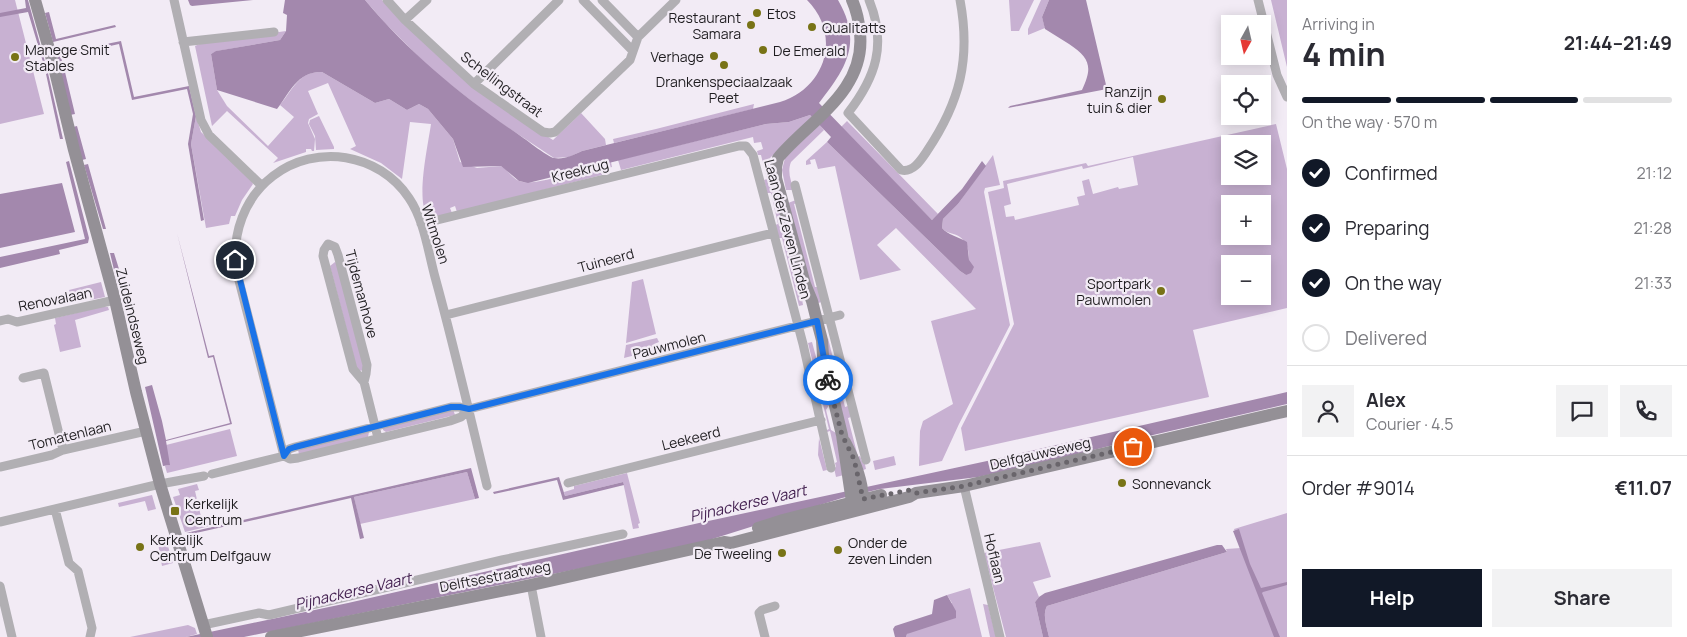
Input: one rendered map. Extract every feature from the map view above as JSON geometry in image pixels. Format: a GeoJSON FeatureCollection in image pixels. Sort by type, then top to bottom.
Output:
{"type":"FeatureCollection","features":[{"type":"Feature","properties":{"kind":"street","name":"Zuideindseweg"},"geometry":{"type":"LineString","coordinates":[[35,0],[115,300],[160,484],[205,632]]}},
{"type":"Feature","properties":{"kind":"street"},"geometry":{"type":"LineString","coordinates":[[174,0],[204,128],[261,186]]}},
{"type":"Feature","properties":{"kind":"street","name":"Schellingstraat"},"geometry":{"type":"LineString","coordinates":[[387,0],[405,20],[474,84],[543,132],[553,133],[630,60],[638,37]]}},
{"type":"Feature","properties":{"kind":"street"},"geometry":{"type":"LineString","coordinates":[[405,20],[427,0]]}},
{"type":"Feature","properties":{"kind":"street"},"geometry":{"type":"LineString","coordinates":[[474,84],[559,0]]}},
{"type":"Feature","properties":{"kind":"street"},"geometry":{"type":"LineString","coordinates":[[583,0],[633,51]]}},
{"type":"Feature","properties":{"kind":"street"},"geometry":{"type":"LineString","coordinates":[[602,0],[638,37],[676,0]]}},
{"type":"Feature","properties":{"kind":"street","name":"Laan der Zeven Linden"},"geometry":{"type":"LineString","coordinates":[[852,0],[860,24],[860,44],[857,64],[849,84],[830,107],[778,158],[776,178],[805,284],[806,302],[814,322],[816,342],[823,356],[857,497]]}},
{"type":"Feature","properties":{"kind":"street"},"geometry":{"type":"LineString","coordinates":[[869,0],[878,36],[878,53],[870,78],[848,113],[901,170],[908,171],[915,166],[938,135],[956,97],[964,56],[964,34],[960,0]]}},
{"type":"Feature","properties":{"kind":"street"},"geometry":{"type":"LineString","coordinates":[[1258,0],[1277,75],[1287,97]]}},
{"type":"Feature","properties":{"kind":"street"},"geometry":{"type":"LineString","coordinates":[[183,42],[274,32]]}},
{"type":"Feature","properties":{"kind":"street","name":"Kreekrug"},"geometry":{"type":"LineString","coordinates":[[421,224],[618,175],[739,146],[746,146]]}},
{"type":"Feature","properties":{"kind":"street","name":"Laan der Zeven Linden"},"geometry":{"type":"LineString","coordinates":[[746,146],[753,155],[798,326],[831,468]]}},
{"type":"Feature","properties":{"kind":"street","name":"Witmolen"},"geometry":{"type":"LineString","coordinates":[[284,456],[235,260],[238,231],[249,202],[261,186],[278,172],[314,158],[331,156],[349,157],[376,166],[395,182],[409,198],[421,224],[446,315],[487,486]]}},
{"type":"Feature","properties":{"kind":"street","name":"Laan der Zeven Linden"},"geometry":{"type":"LineString","coordinates":[[795,185],[866,460]]}},
{"type":"Feature","properties":{"kind":"street","name":"Laan der Zeven Linden"},"geometry":{"type":"LineString","coordinates":[[782,199],[798,196]]}},
{"type":"Feature","properties":{"kind":"street","name":"Tuineerd"},"geometry":{"type":"LineString","coordinates":[[446,315],[773,233]]}},
{"type":"Feature","properties":{"kind":"street","name":"Tijdemanhove"},"geometry":{"type":"LineString","coordinates":[[364,382],[353,369],[345,341],[324,256],[324,250],[328,244],[335,247],[338,255],[367,365],[364,382],[378,438]]}},
{"type":"Feature","properties":{"kind":"street","name":"Renovalaan"},"geometry":{"type":"LineString","coordinates":[[0,321],[8,319],[17,322],[115,300]]}},
{"type":"Feature","properties":{"kind":"street","name":"Pauwmolen"},"geometry":{"type":"LineString","coordinates":[[0,522],[160,484],[208,475],[284,456],[289,449],[295,447],[375,426],[451,407],[469,409],[840,315]]}},
{"type":"Feature","properties":{"kind":"street"},"geometry":{"type":"LineString","coordinates":[[23,378],[44,372],[63,450]]}},
{"type":"Feature","properties":{"kind":"street","name":"Pauwmolen"},"geometry":{"type":"LineString","coordinates":[[284,456],[290,459],[298,458],[450,420],[461,417],[469,409]]}},
{"type":"Feature","properties":{"kind":"street","name":"Delfgauwseweg"},"geometry":{"type":"LineString","coordinates":[[901,496],[964,486],[1287,411]]}},
{"type":"Feature","properties":{"kind":"street","name":"Leekeerd"},"geometry":{"type":"LineString","coordinates":[[568,483],[821,420]]}},
{"type":"Feature","properties":{"kind":"street","name":"Tomatenlaan"},"geometry":{"type":"LineString","coordinates":[[0,467],[146,431]]}},
{"type":"Feature","properties":{"kind":"street","name":"Hoflaan"},"geometry":{"type":"LineString","coordinates":[[964,486],[1000,637]]}},
{"type":"Feature","properties":{"kind":"street","name":"Delftsestraatweg"},"geometry":{"type":"LineString","coordinates":[[271,637],[531,585],[724,542],[729,538],[857,497],[901,496]]}},
{"type":"Feature","properties":{"kind":"street"},"geometry":{"type":"LineString","coordinates":[[55,508],[69,563],[78,571],[92,628],[90,637]]}},
{"type":"Feature","properties":{"kind":"street","name":"Delftsestraatweg"},"geometry":{"type":"LineString","coordinates":[[205,632],[259,613],[269,615],[502,560],[623,534]]}},
{"type":"Feature","properties":{"kind":"street"},"geometry":{"type":"LineString","coordinates":[[531,585],[541,637]]}},
{"type":"Feature","properties":{"kind":"street"},"geometry":{"type":"LineString","coordinates":[[0,586],[12,637]]}},
{"type":"Feature","properties":{"kind":"street"},"geometry":{"type":"LineString","coordinates":[[764,637],[759,613],[762,610],[775,606]]}},
{"type":"Feature","properties":{"kind":"shaded area","name":"Manege Smit Stables"},"geometry":{"type":"Polygon","coordinates":[[[0,0],[15,0],[44,114],[0,124],[0,0]]]}},
{"type":"Feature","properties":{"kind":"shaded area"},"geometry":{"type":"Polygon","coordinates":[[[25,0],[28,0],[45,62],[43,62],[28,12],[0,17],[0,13],[26,8],[25,0]]]}},
{"type":"Feature","properties":{"kind":"shaded area"},"geometry":{"type":"Polygon","coordinates":[[[188,0],[253,0],[192,6],[188,0]]]}},
{"type":"Feature","properties":{"kind":"shaded area"},"geometry":{"type":"Polygon","coordinates":[[[285,0],[365,0],[419,57],[459,91],[543,152],[551,157],[561,158],[582,151],[780,102],[796,95],[809,85],[818,73],[824,59],[826,44],[824,29],[818,14],[807,0],[838,0],[849,29],[850,42],[848,54],[837,78],[819,103],[932,220],[962,189],[982,161],[986,166],[958,204],[943,219],[942,228],[967,242],[969,260],[974,267],[971,273],[966,275],[960,271],[827,142],[831,137],[810,115],[789,122],[766,124],[528,183],[519,181],[501,166],[463,167],[453,139],[428,109],[419,104],[407,110],[389,99],[375,103],[322,72],[307,75],[301,79],[295,84],[277,109],[217,90],[211,54],[216,51],[280,40],[286,31],[287,15],[283,13],[285,0]]]}},
{"type":"Feature","properties":{"kind":"shaded area"},"geometry":{"type":"Polygon","coordinates":[[[365,0],[382,0],[395,14],[534,128],[553,140],[581,113],[605,139],[606,145],[582,151],[569,157],[554,158],[492,117],[432,70],[365,0]]]}},
{"type":"Feature","properties":{"kind":"shaded area"},"geometry":{"type":"Polygon","coordinates":[[[1009,0],[1034,0],[1019,31],[1011,31],[1009,0]]]}},
{"type":"Feature","properties":{"kind":"shaded area"},"geometry":{"type":"Polygon","coordinates":[[[1041,0],[1049,0],[1042,17],[1045,28],[1028,35],[1028,29],[1041,0]]]}},
{"type":"Feature","properties":{"kind":"shaded area"},"geometry":{"type":"Polygon","coordinates":[[[1049,0],[1086,0],[1107,89],[1008,108],[1082,90],[1088,75],[1087,64],[1081,54],[1045,29],[1042,17],[1049,0]]]}},
{"type":"Feature","properties":{"kind":"shaded area"},"geometry":{"type":"Polygon","coordinates":[[[1271,0],[1287,0],[1287,67],[1271,0]]]}},
{"type":"Feature","properties":{"kind":"shaded area"},"geometry":{"type":"Polygon","coordinates":[[[49,12],[56,39],[115,25],[116,27],[53,42],[45,13],[49,12]]]}},
{"type":"Feature","properties":{"kind":"shaded area"},"geometry":{"type":"Polygon","coordinates":[[[286,31],[280,40],[217,51],[211,54],[217,90],[227,106],[268,146],[294,117],[280,105],[293,87],[308,74],[322,72],[375,103],[389,99],[407,110],[419,104],[428,109],[453,139],[460,162],[477,168],[501,166],[519,181],[537,182],[611,162],[612,167],[601,170],[602,175],[457,212],[455,206],[450,208],[452,213],[438,216],[436,214],[427,215],[424,207],[423,185],[431,124],[410,122],[402,179],[381,163],[350,149],[356,146],[328,83],[308,91],[318,114],[309,119],[308,123],[315,139],[314,151],[306,149],[306,152],[273,163],[278,158],[227,111],[212,126],[195,46],[202,43],[286,31]]]}},
{"type":"Feature","properties":{"kind":"shaded area"},"geometry":{"type":"Polygon","coordinates":[[[121,41],[134,97],[189,86],[196,116],[191,144],[204,220],[201,221],[188,144],[193,114],[187,89],[132,100],[119,44],[61,57],[63,65],[59,66],[57,54],[121,41]]]}},
{"type":"Feature","properties":{"kind":"shaded area"},"geometry":{"type":"Polygon","coordinates":[[[65,72],[75,114],[70,115],[60,73],[65,72]]]}},
{"type":"Feature","properties":{"kind":"shaded area"},"geometry":{"type":"Polygon","coordinates":[[[48,73],[63,139],[60,139],[46,74],[48,73]]]}},
{"type":"Feature","properties":{"kind":"shaded area"},"geometry":{"type":"Polygon","coordinates":[[[754,104],[753,109],[614,143],[613,139],[754,104]]]}},
{"type":"Feature","properties":{"kind":"shaded area"},"geometry":{"type":"Polygon","coordinates":[[[810,115],[812,117],[770,158],[768,168],[800,288],[803,305],[799,306],[782,238],[778,238],[775,225],[778,224],[771,193],[767,193],[764,180],[767,179],[761,155],[758,155],[757,151],[763,149],[761,142],[754,143],[753,137],[621,170],[618,160],[766,124],[789,122],[810,115]]]}},
{"type":"Feature","properties":{"kind":"shaded area"},"geometry":{"type":"Polygon","coordinates":[[[196,116],[201,132],[250,178],[253,184],[242,200],[235,216],[231,216],[229,224],[206,228],[191,144],[196,116]]]}},
{"type":"Feature","properties":{"kind":"shaded area"},"geometry":{"type":"Polygon","coordinates":[[[319,116],[334,149],[316,150],[315,136],[309,124],[310,120],[319,116]]]}},
{"type":"Feature","properties":{"kind":"shaded area"},"geometry":{"type":"Polygon","coordinates":[[[847,121],[938,214],[932,220],[841,127],[847,121]]]}},
{"type":"Feature","properties":{"kind":"shaded area"},"geometry":{"type":"Polygon","coordinates":[[[819,124],[824,130],[791,162],[789,173],[794,190],[786,190],[782,170],[785,158],[819,124]]]}},
{"type":"Feature","properties":{"kind":"shaded area"},"geometry":{"type":"Polygon","coordinates":[[[1276,124],[1287,169],[1287,308],[1193,330],[1209,397],[965,451],[961,428],[1014,324],[988,192],[1004,188],[1003,181],[1086,163],[1088,166],[1221,136],[1221,185],[1271,185],[1271,135],[1227,135],[1276,124]],[[1133,157],[1083,169],[1082,166],[1007,184],[1011,204],[1004,206],[1006,217],[1014,216],[1015,220],[1079,205],[1077,197],[1085,195],[1082,181],[1089,179],[1093,194],[1118,187],[1119,189],[1138,185],[1133,157]]]}},
{"type":"Feature","properties":{"kind":"shaded area"},"geometry":{"type":"Polygon","coordinates":[[[77,126],[86,159],[82,160],[73,127],[77,126]]]}},
{"type":"Feature","properties":{"kind":"shaded area"},"geometry":{"type":"Polygon","coordinates":[[[827,142],[966,275],[969,259],[966,245],[960,237],[942,228],[943,219],[958,204],[993,155],[1000,185],[985,188],[984,192],[1010,325],[942,461],[919,466],[920,431],[923,421],[953,404],[931,321],[976,309],[896,228],[877,245],[901,270],[860,280],[835,166],[818,169],[815,159],[810,160],[811,164],[806,165],[806,161],[827,142]]]}},
{"type":"Feature","properties":{"kind":"shaded area"},"geometry":{"type":"Polygon","coordinates":[[[69,161],[89,238],[88,243],[59,250],[60,254],[0,268],[0,257],[85,239],[66,162],[69,161]]]}},
{"type":"Feature","properties":{"kind":"shaded area"},"geometry":{"type":"Polygon","coordinates":[[[88,164],[106,229],[103,229],[84,165],[88,164]]]}},
{"type":"Feature","properties":{"kind":"shaded area"},"geometry":{"type":"Polygon","coordinates":[[[62,183],[75,232],[0,248],[0,194],[62,183]]]}},
{"type":"Feature","properties":{"kind":"shaded area"},"geometry":{"type":"Polygon","coordinates":[[[796,200],[797,203],[794,204],[815,287],[819,287],[822,302],[818,303],[814,301],[788,203],[796,200]]]}},
{"type":"Feature","properties":{"kind":"shaded area"},"geometry":{"type":"Polygon","coordinates":[[[177,233],[209,356],[214,355],[232,424],[166,441],[170,465],[163,466],[145,387],[152,385],[166,440],[230,423],[213,357],[208,358],[177,233]]]}},
{"type":"Feature","properties":{"kind":"shaded area"},"geometry":{"type":"Polygon","coordinates":[[[110,253],[114,253],[124,285],[118,287],[110,253]]]}},
{"type":"Feature","properties":{"kind":"shaded area"},"geometry":{"type":"Polygon","coordinates":[[[335,262],[338,264],[365,367],[364,370],[359,371],[357,369],[330,266],[335,262]]]}},
{"type":"Feature","properties":{"kind":"shaded area"},"geometry":{"type":"Polygon","coordinates":[[[643,279],[656,334],[626,343],[632,282],[643,279]]]}},
{"type":"Feature","properties":{"kind":"shaded area"},"geometry":{"type":"Polygon","coordinates":[[[101,282],[105,297],[90,300],[89,294],[71,298],[69,290],[101,282]]]}},
{"type":"Feature","properties":{"kind":"shaded area"},"geometry":{"type":"Polygon","coordinates":[[[108,307],[109,310],[75,320],[81,347],[60,352],[54,325],[56,324],[55,318],[108,307]]]}},
{"type":"Feature","properties":{"kind":"shaded area"},"geometry":{"type":"Polygon","coordinates":[[[134,317],[145,360],[140,362],[128,318],[134,317]]]}},
{"type":"Feature","properties":{"kind":"shaded area"},"geometry":{"type":"Polygon","coordinates":[[[657,338],[659,342],[654,344],[655,350],[624,358],[626,345],[657,338]]]}},
{"type":"Feature","properties":{"kind":"shaded area"},"geometry":{"type":"Polygon","coordinates":[[[828,338],[845,407],[848,406],[851,417],[848,418],[858,457],[860,456],[862,461],[864,460],[866,469],[860,471],[848,441],[827,359],[828,338]]]}},
{"type":"Feature","properties":{"kind":"shaded area"},"geometry":{"type":"Polygon","coordinates":[[[812,342],[829,405],[826,410],[831,430],[836,433],[844,475],[836,477],[834,468],[837,462],[830,431],[827,432],[829,429],[808,343],[812,342]]]}},
{"type":"Feature","properties":{"kind":"shaded area"},"geometry":{"type":"Polygon","coordinates":[[[1287,392],[1287,404],[978,477],[880,489],[842,498],[706,541],[646,555],[244,637],[186,637],[348,603],[699,523],[987,461],[1287,392]]]}},
{"type":"Feature","properties":{"kind":"shaded area"},"geometry":{"type":"Polygon","coordinates":[[[453,409],[455,415],[386,432],[383,430],[383,428],[453,409]]]}},
{"type":"Feature","properties":{"kind":"shaded area"},"geometry":{"type":"Polygon","coordinates":[[[230,429],[237,456],[167,473],[165,466],[169,465],[166,445],[230,429]]]}},
{"type":"Feature","properties":{"kind":"shaded area"},"geometry":{"type":"Polygon","coordinates":[[[369,432],[368,437],[299,455],[298,449],[369,432]]]}},
{"type":"Feature","properties":{"kind":"shaded area"},"geometry":{"type":"Polygon","coordinates":[[[819,438],[827,470],[823,471],[818,455],[819,438]]]}},
{"type":"Feature","properties":{"kind":"shaded area"},"geometry":{"type":"Polygon","coordinates":[[[894,456],[896,465],[875,470],[873,461],[894,456]]]}},
{"type":"Feature","properties":{"kind":"shaded area"},"geometry":{"type":"Polygon","coordinates":[[[471,468],[479,498],[475,499],[467,472],[354,497],[364,538],[360,539],[351,498],[187,535],[186,533],[471,468]]]}},
{"type":"Feature","properties":{"kind":"shaded area"},"geometry":{"type":"Polygon","coordinates":[[[467,472],[475,499],[360,524],[354,497],[467,472]]]}},
{"type":"Feature","properties":{"kind":"shaded area"},"geometry":{"type":"Polygon","coordinates":[[[627,473],[640,523],[638,524],[639,528],[633,529],[623,482],[565,496],[564,492],[574,489],[574,486],[627,473]]]}},
{"type":"Feature","properties":{"kind":"shaded area"},"geometry":{"type":"Polygon","coordinates":[[[559,477],[565,496],[623,482],[624,485],[563,500],[557,480],[494,494],[493,492],[559,477]]]}},
{"type":"Feature","properties":{"kind":"shaded area"},"geometry":{"type":"Polygon","coordinates":[[[197,484],[199,490],[195,491],[203,525],[226,520],[227,522],[185,532],[173,497],[180,495],[178,489],[197,484]]]}},
{"type":"Feature","properties":{"kind":"shaded area"},"geometry":{"type":"Polygon","coordinates":[[[152,495],[156,509],[148,511],[145,501],[119,507],[118,503],[152,495]]]}},
{"type":"Feature","properties":{"kind":"shaded area"},"geometry":{"type":"Polygon","coordinates":[[[1287,513],[1287,637],[1049,637],[1045,617],[1047,606],[1227,552],[1226,549],[1241,548],[1234,529],[1287,513]]]}},
{"type":"Feature","properties":{"kind":"shaded area"},"geometry":{"type":"Polygon","coordinates":[[[1239,529],[1250,564],[1261,588],[1287,582],[1287,585],[1262,593],[1280,637],[1274,637],[1233,531],[1239,529]]]}},
{"type":"Feature","properties":{"kind":"shaded area"},"geometry":{"type":"Polygon","coordinates":[[[165,536],[173,563],[162,566],[157,538],[165,536]]]}},
{"type":"Feature","properties":{"kind":"shaded area"},"geometry":{"type":"Polygon","coordinates":[[[1040,542],[1051,577],[1033,582],[1039,597],[1035,602],[1043,637],[1006,637],[984,553],[1040,542]]]}},
{"type":"Feature","properties":{"kind":"shaded area"},"geometry":{"type":"Polygon","coordinates":[[[1222,545],[1227,552],[1047,606],[1045,617],[1049,637],[1043,637],[1035,602],[1045,593],[1222,545]]]}},
{"type":"Feature","properties":{"kind":"shaded area"},"geometry":{"type":"Polygon","coordinates":[[[970,588],[982,637],[906,637],[907,634],[952,603],[947,595],[970,588]]]}},
{"type":"Feature","properties":{"kind":"shaded area"},"geometry":{"type":"Polygon","coordinates":[[[947,595],[956,611],[956,618],[907,634],[906,637],[895,637],[893,629],[895,626],[932,614],[934,600],[947,595]]]}},
{"type":"Feature","properties":{"kind":"shaded area"},"geometry":{"type":"Polygon","coordinates":[[[983,604],[988,605],[996,637],[990,637],[983,604]]]}},
{"type":"Feature","properties":{"kind":"shaded area"},"geometry":{"type":"Polygon","coordinates":[[[188,625],[195,628],[197,634],[186,637],[130,637],[188,625]]]}},
{"type":"Feature","properties":{"kind":"way so far"},"geometry":{"type":"LineString","coordinates":[[828,380],[842,435],[854,459],[863,499],[910,490],[916,493],[964,486],[1133,447]]}},
{"type":"Feature","properties":{"kind":"place","name":"Etos"},"geometry":{"type":"Point","coordinates":[757,13]}},
{"type":"Feature","properties":{"kind":"place","name":"Restaurant Samara"},"geometry":{"type":"Point","coordinates":[751,25]}},
{"type":"Feature","properties":{"kind":"place","name":"Qualitatts"},"geometry":{"type":"Point","coordinates":[812,27]}},
{"type":"Feature","properties":{"kind":"place","name":"De Emerald"},"geometry":{"type":"Point","coordinates":[763,50]}},
{"type":"Feature","properties":{"kind":"place","name":"Verhage"},"geometry":{"type":"Point","coordinates":[714,56]}},
{"type":"Feature","properties":{"kind":"place","name":"Manege Smit Stables"},"geometry":{"type":"Point","coordinates":[15,57]}},
{"type":"Feature","properties":{"kind":"place","name":"Drankenspeciaalzaak Peet"},"geometry":{"type":"Point","coordinates":[724,65]}},
{"type":"Feature","properties":{"kind":"place","name":"Ranzijn tuin & dier"},"geometry":{"type":"Point","coordinates":[1162,99]}},
{"type":"Feature","properties":{"kind":"place","name":"Sportpark Pauwmolen"},"geometry":{"type":"Point","coordinates":[1161,291]}},
{"type":"Feature","properties":{"kind":"place","name":"Sonnevanck"},"geometry":{"type":"Point","coordinates":[1122,483]}},
{"type":"Feature","properties":{"kind":"place","name":"Kerkelijk Centrum"},"geometry":{"type":"Point","coordinates":[175,511]}},
{"type":"Feature","properties":{"kind":"place","name":"Kerkelijk Centrum Delfgauw"},"geometry":{"type":"Point","coordinates":[140,547]}},
{"type":"Feature","properties":{"kind":"place","name":"Onder de zeven Linden"},"geometry":{"type":"Point","coordinates":[838,550]}},
{"type":"Feature","properties":{"kind":"place","name":"De Tweeling"},"geometry":{"type":"Point","coordinates":[782,553]}},
{"type":"Feature","properties":{"kind":"route"},"geometry":{"type":"LineString","coordinates":[[235,260],[284,456],[289,449],[295,447],[375,426],[451,407],[469,409],[817,321],[828,380]]}},
{"type":"Feature","properties":{"kind":"water label","name":"Pijnackerse Vaart"},"geometry":{"type":"Point","coordinates":[748,503]}},
{"type":"Feature","properties":{"kind":"water label","name":"Pijnackerse Vaart"},"geometry":{"type":"Point","coordinates":[353,591]}}]}
